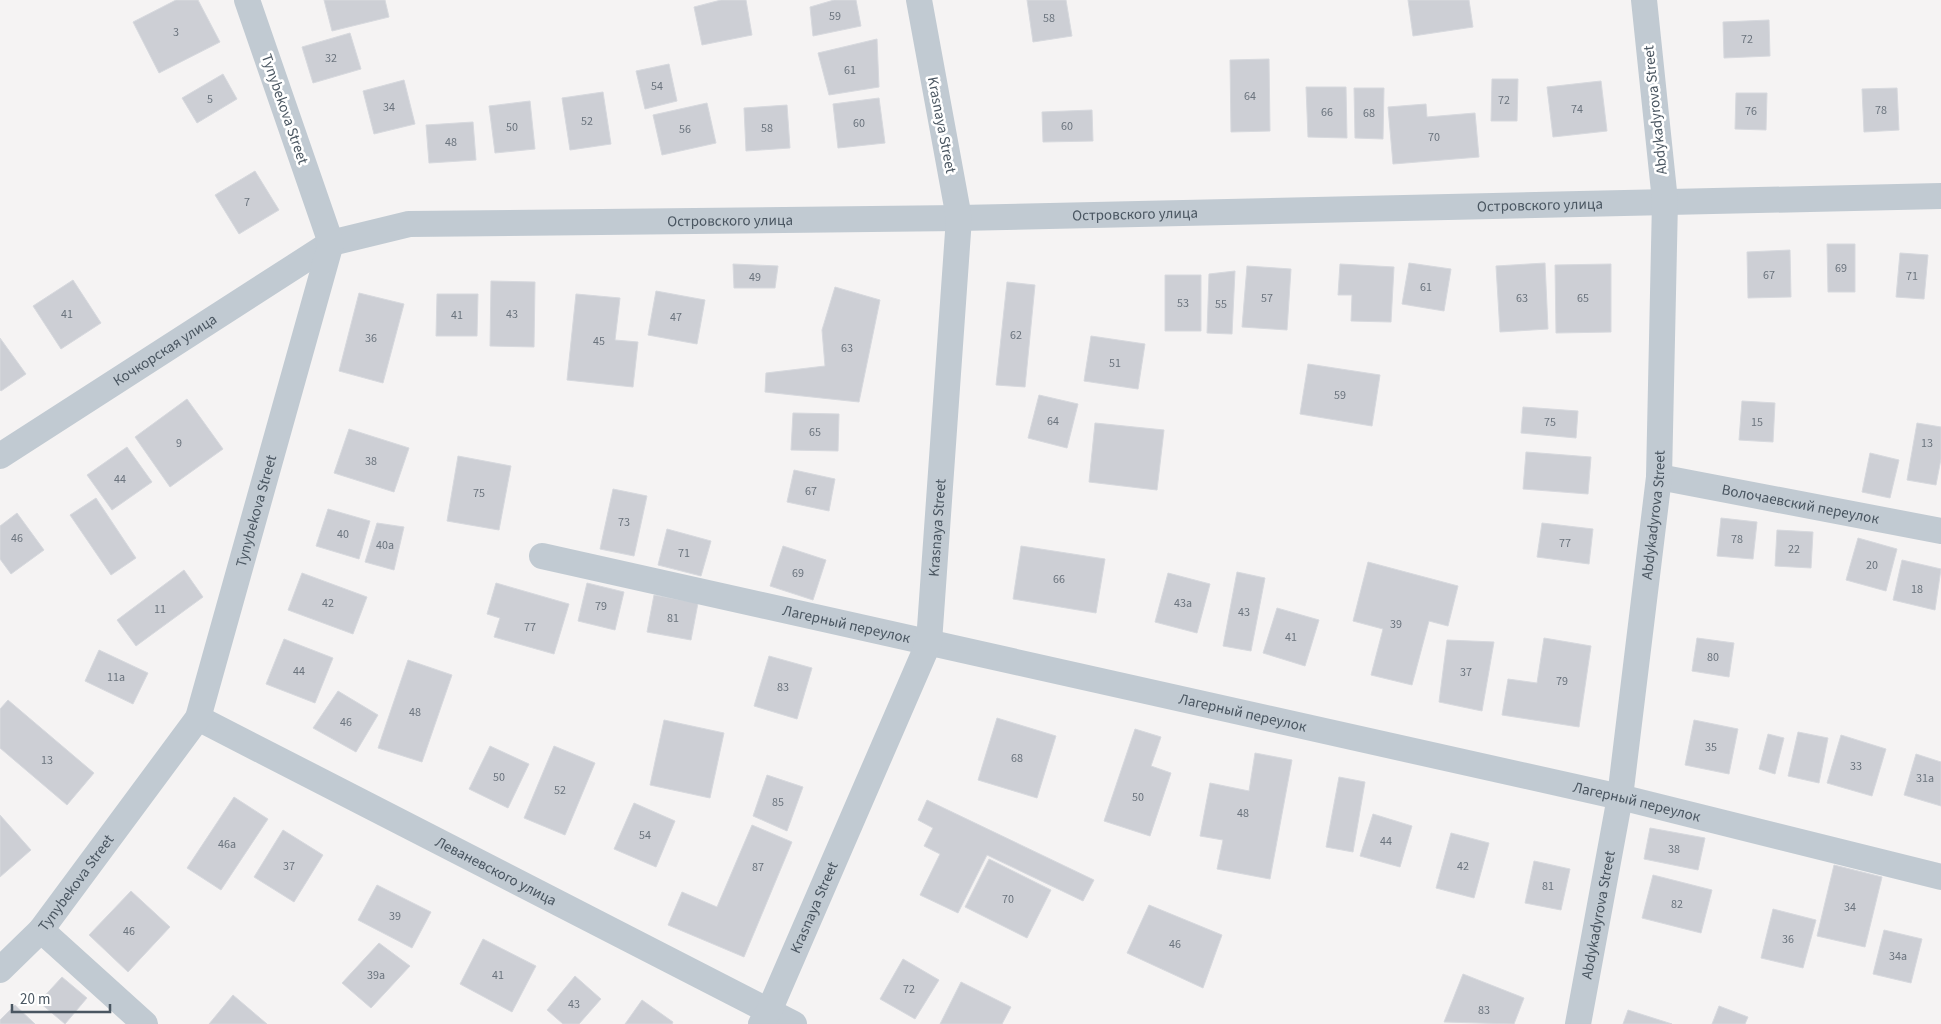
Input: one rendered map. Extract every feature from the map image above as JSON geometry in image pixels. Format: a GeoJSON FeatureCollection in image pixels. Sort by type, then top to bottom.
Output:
{"type":"FeatureCollection","features":[{"type":"Feature","properties":{"kind":"street","name":"Tynybekova Street"},"geometry":{"type":"LineString","coordinates":[[0,970],[41,930],[198,718],[331,243],[247,0]]}},
{"type":"Feature","properties":{"kind":"street","name":"Krasnaya Street"},"geometry":{"type":"LineString","coordinates":[[765,1018],[929,642],[960,218],[919,0]]}},
{"type":"Feature","properties":{"kind":"street","name":"Abdykadyrova Street"},"geometry":{"type":"LineString","coordinates":[[1578,1024],[1620,797],[1659,477],[1664,201],[1644,0]]}},
{"type":"Feature","properties":{"kind":"street","name":"Островского улица"},"geometry":{"type":"LineString","coordinates":[[331,243],[409,224],[960,218],[1941,196]]}},
{"type":"Feature","properties":{"kind":"street","name":"Кочкорская улица"},"geometry":{"type":"LineString","coordinates":[[0,456],[331,243]]}},
{"type":"Feature","properties":{"kind":"street","name":"Волочаевский переулок"},"geometry":{"type":"LineString","coordinates":[[1659,477],[1941,531]]}},
{"type":"Feature","properties":{"kind":"street","name":"Лагерный переулок"},"geometry":{"type":"LineString","coordinates":[[542,556],[1620,797],[1941,877]]}},
{"type":"Feature","properties":{"kind":"street","name":"Леваневского улица"},"geometry":{"type":"LineString","coordinates":[[198,718],[765,1018],[794,1024]]}},
{"type":"Feature","properties":{"kind":"street"},"geometry":{"type":"LineString","coordinates":[[41,930],[145,1024]]}},
{"type":"Feature","properties":{"kind":"building"},"geometry":{"type":"Polygon","coordinates":[[[176,0],[198,0],[220,42],[159,73],[133,22],[176,0]]]}},
{"type":"Feature","properties":{"kind":"building"},"geometry":{"type":"Polygon","coordinates":[[[324,0],[385,0],[389,17],[332,31],[324,0]]]}},
{"type":"Feature","properties":{"kind":"building"},"geometry":{"type":"Polygon","coordinates":[[[721,0],[746,0],[752,35],[702,45],[694,7],[721,0]]]}},
{"type":"Feature","properties":{"kind":"building"},"geometry":{"type":"Polygon","coordinates":[[[834,0],[856,0],[861,26],[813,36],[810,7],[834,0]]]}},
{"type":"Feature","properties":{"kind":"building"},"geometry":{"type":"Polygon","coordinates":[[[1027,0],[1066,0],[1072,36],[1033,42],[1027,0]]]}},
{"type":"Feature","properties":{"kind":"building"},"geometry":{"type":"Polygon","coordinates":[[[1408,0],[1469,0],[1473,27],[1413,36],[1408,0]]]}},
{"type":"Feature","properties":{"kind":"building"},"geometry":{"type":"Polygon","coordinates":[[[1769,20],[1770,56],[1724,58],[1723,22],[1769,20]]]}},
{"type":"Feature","properties":{"kind":"building"},"geometry":{"type":"Polygon","coordinates":[[[350,33],[361,69],[313,83],[302,47],[350,33]]]}},
{"type":"Feature","properties":{"kind":"building"},"geometry":{"type":"Polygon","coordinates":[[[877,39],[879,87],[829,95],[818,53],[877,39]]]}},
{"type":"Feature","properties":{"kind":"building"},"geometry":{"type":"Polygon","coordinates":[[[1269,59],[1270,131],[1231,132],[1230,60],[1269,59]]]}},
{"type":"Feature","properties":{"kind":"building"},"geometry":{"type":"Polygon","coordinates":[[[669,64],[677,101],[645,109],[636,71],[669,64]]]}},
{"type":"Feature","properties":{"kind":"building"},"geometry":{"type":"Polygon","coordinates":[[[223,74],[237,99],[197,123],[182,98],[223,74]]]}},
{"type":"Feature","properties":{"kind":"building"},"geometry":{"type":"Polygon","coordinates":[[[1492,79],[1518,79],[1517,121],[1491,121],[1492,79]]]}},
{"type":"Feature","properties":{"kind":"building"},"geometry":{"type":"Polygon","coordinates":[[[404,80],[415,124],[374,134],[363,91],[404,80]]]}},
{"type":"Feature","properties":{"kind":"building"},"geometry":{"type":"Polygon","coordinates":[[[1601,81],[1607,131],[1553,137],[1547,87],[1601,81]]]}},
{"type":"Feature","properties":{"kind":"building"},"geometry":{"type":"Polygon","coordinates":[[[1306,87],[1346,87],[1347,138],[1308,137],[1306,87]]]}},
{"type":"Feature","properties":{"kind":"building"},"geometry":{"type":"Polygon","coordinates":[[[1354,88],[1384,88],[1383,139],[1355,138],[1354,88]]]}},
{"type":"Feature","properties":{"kind":"building"},"geometry":{"type":"Polygon","coordinates":[[[1897,88],[1899,130],[1864,132],[1862,89],[1897,88]]]}},
{"type":"Feature","properties":{"kind":"building"},"geometry":{"type":"Polygon","coordinates":[[[603,92],[611,144],[570,150],[562,98],[603,92]]]}},
{"type":"Feature","properties":{"kind":"building"},"geometry":{"type":"Polygon","coordinates":[[[1736,93],[1767,93],[1766,130],[1735,129],[1736,93]]]}},
{"type":"Feature","properties":{"kind":"building"},"geometry":{"type":"Polygon","coordinates":[[[879,98],[885,143],[838,148],[833,104],[879,98]]]}},
{"type":"Feature","properties":{"kind":"building"},"geometry":{"type":"Polygon","coordinates":[[[530,101],[535,149],[495,153],[489,106],[530,101]]]}},
{"type":"Feature","properties":{"kind":"building"},"geometry":{"type":"Polygon","coordinates":[[[707,103],[716,143],[662,155],[653,115],[707,103]]]}},
{"type":"Feature","properties":{"kind":"building"},"geometry":{"type":"Polygon","coordinates":[[[1426,104],[1427,117],[1475,113],[1479,157],[1393,164],[1388,107],[1426,104]]]}},
{"type":"Feature","properties":{"kind":"building"},"geometry":{"type":"Polygon","coordinates":[[[787,105],[790,148],[746,151],[744,108],[787,105]]]}},
{"type":"Feature","properties":{"kind":"building"},"geometry":{"type":"Polygon","coordinates":[[[1092,110],[1093,141],[1043,142],[1042,112],[1092,110]]]}},
{"type":"Feature","properties":{"kind":"building"},"geometry":{"type":"Polygon","coordinates":[[[473,122],[476,160],[429,163],[426,125],[473,122]]]}},
{"type":"Feature","properties":{"kind":"building"},"geometry":{"type":"Polygon","coordinates":[[[255,171],[279,210],[239,234],[215,195],[255,171]]]}},
{"type":"Feature","properties":{"kind":"building"},"geometry":{"type":"Polygon","coordinates":[[[1827,244],[1855,244],[1855,292],[1828,292],[1827,244]]]}},
{"type":"Feature","properties":{"kind":"building"},"geometry":{"type":"Polygon","coordinates":[[[1790,250],[1791,297],[1748,298],[1747,252],[1790,250]]]}},
{"type":"Feature","properties":{"kind":"building"},"geometry":{"type":"Polygon","coordinates":[[[1900,253],[1928,255],[1924,299],[1896,297],[1900,253]]]}},
{"type":"Feature","properties":{"kind":"building"},"geometry":{"type":"Polygon","coordinates":[[[1409,263],[1451,269],[1444,311],[1402,304],[1409,263]]]}},
{"type":"Feature","properties":{"kind":"building"},"geometry":{"type":"Polygon","coordinates":[[[1545,263],[1548,329],[1500,332],[1496,266],[1545,263]]]}},
{"type":"Feature","properties":{"kind":"building"},"geometry":{"type":"Polygon","coordinates":[[[733,264],[778,266],[775,288],[734,288],[733,264]]]}},
{"type":"Feature","properties":{"kind":"building"},"geometry":{"type":"Polygon","coordinates":[[[1340,264],[1394,267],[1391,322],[1351,321],[1352,295],[1338,295],[1340,264]]]}},
{"type":"Feature","properties":{"kind":"building"},"geometry":{"type":"Polygon","coordinates":[[[1611,264],[1611,332],[1556,333],[1555,265],[1611,264]]]}},
{"type":"Feature","properties":{"kind":"building"},"geometry":{"type":"Polygon","coordinates":[[[1247,266],[1291,269],[1287,330],[1242,327],[1247,266]]]}},
{"type":"Feature","properties":{"kind":"building"},"geometry":{"type":"Polygon","coordinates":[[[1235,271],[1232,334],[1207,333],[1209,274],[1235,271]]]}},
{"type":"Feature","properties":{"kind":"building"},"geometry":{"type":"Polygon","coordinates":[[[1165,275],[1201,275],[1201,331],[1165,331],[1165,275]]]}},
{"type":"Feature","properties":{"kind":"building"},"geometry":{"type":"Polygon","coordinates":[[[73,280],[101,323],[61,349],[33,306],[73,280]]]}},
{"type":"Feature","properties":{"kind":"building"},"geometry":{"type":"Polygon","coordinates":[[[491,281],[535,282],[534,347],[490,346],[491,281]]]}},
{"type":"Feature","properties":{"kind":"building"},"geometry":{"type":"Polygon","coordinates":[[[1007,282],[1035,285],[1025,387],[996,385],[1007,282]]]}},
{"type":"Feature","properties":{"kind":"building"},"geometry":{"type":"Polygon","coordinates":[[[835,287],[880,300],[859,402],[765,392],[766,373],[825,366],[822,330],[835,287]]]}},
{"type":"Feature","properties":{"kind":"building"},"geometry":{"type":"Polygon","coordinates":[[[656,291],[705,300],[697,344],[648,335],[656,291]]]}},
{"type":"Feature","properties":{"kind":"building"},"geometry":{"type":"Polygon","coordinates":[[[359,293],[404,304],[383,383],[339,371],[359,293]]]}},
{"type":"Feature","properties":{"kind":"building"},"geometry":{"type":"Polygon","coordinates":[[[437,294],[478,294],[477,336],[436,336],[437,294]]]}},
{"type":"Feature","properties":{"kind":"building"},"geometry":{"type":"Polygon","coordinates":[[[576,294],[620,298],[615,340],[638,342],[633,387],[567,380],[576,294]]]}},
{"type":"Feature","properties":{"kind":"building"},"geometry":{"type":"Polygon","coordinates":[[[1091,336],[1145,344],[1138,389],[1084,381],[1091,336]]]}},
{"type":"Feature","properties":{"kind":"building"},"geometry":{"type":"Polygon","coordinates":[[[0,338],[26,374],[1,391],[0,390],[0,338]]]}},
{"type":"Feature","properties":{"kind":"building"},"geometry":{"type":"Polygon","coordinates":[[[1308,364],[1380,375],[1372,426],[1300,414],[1308,364]]]}},
{"type":"Feature","properties":{"kind":"building"},"geometry":{"type":"Polygon","coordinates":[[[1039,395],[1078,404],[1067,448],[1028,438],[1039,395]]]}},
{"type":"Feature","properties":{"kind":"building"},"geometry":{"type":"Polygon","coordinates":[[[187,399],[223,449],[170,487],[135,437],[187,399]]]}},
{"type":"Feature","properties":{"kind":"building"},"geometry":{"type":"Polygon","coordinates":[[[1742,401],[1775,403],[1773,442],[1739,440],[1742,401]]]}},
{"type":"Feature","properties":{"kind":"building"},"geometry":{"type":"Polygon","coordinates":[[[1523,407],[1578,411],[1576,438],[1521,433],[1523,407]]]}},
{"type":"Feature","properties":{"kind":"building"},"geometry":{"type":"Polygon","coordinates":[[[793,413],[839,414],[838,451],[791,450],[793,413]]]}},
{"type":"Feature","properties":{"kind":"building"},"geometry":{"type":"Polygon","coordinates":[[[1095,423],[1164,430],[1157,490],[1089,482],[1095,423]]]}},
{"type":"Feature","properties":{"kind":"building"},"geometry":{"type":"Polygon","coordinates":[[[1917,423],[1941,427],[1941,459],[1936,485],[1907,480],[1917,423]]]}},
{"type":"Feature","properties":{"kind":"building"},"geometry":{"type":"Polygon","coordinates":[[[349,429],[409,448],[394,492],[334,473],[349,429]]]}},
{"type":"Feature","properties":{"kind":"building"},"geometry":{"type":"Polygon","coordinates":[[[127,447],[152,482],[112,510],[87,475],[127,447]]]}},
{"type":"Feature","properties":{"kind":"building"},"geometry":{"type":"Polygon","coordinates":[[[1526,452],[1591,457],[1588,494],[1523,489],[1526,452]]]}},
{"type":"Feature","properties":{"kind":"building"},"geometry":{"type":"Polygon","coordinates":[[[1870,453],[1899,460],[1890,498],[1862,492],[1870,453]]]}},
{"type":"Feature","properties":{"kind":"building"},"geometry":{"type":"Polygon","coordinates":[[[458,456],[511,466],[499,530],[447,521],[458,456]]]}},
{"type":"Feature","properties":{"kind":"building"},"geometry":{"type":"Polygon","coordinates":[[[794,470],[835,479],[829,511],[787,502],[794,470]]]}},
{"type":"Feature","properties":{"kind":"building"},"geometry":{"type":"Polygon","coordinates":[[[613,489],[647,496],[634,556],[600,549],[613,489]]]}},
{"type":"Feature","properties":{"kind":"building"},"geometry":{"type":"Polygon","coordinates":[[[96,498],[136,558],[111,575],[70,515],[96,498]]]}},
{"type":"Feature","properties":{"kind":"building"},"geometry":{"type":"Polygon","coordinates":[[[328,509],[370,521],[359,559],[316,546],[328,509]]]}},
{"type":"Feature","properties":{"kind":"building"},"geometry":{"type":"Polygon","coordinates":[[[17,513],[44,550],[11,574],[0,559],[0,526],[17,513]]]}},
{"type":"Feature","properties":{"kind":"building"},"geometry":{"type":"Polygon","coordinates":[[[1721,518],[1757,522],[1753,559],[1717,556],[1721,518]]]}},
{"type":"Feature","properties":{"kind":"building"},"geometry":{"type":"Polygon","coordinates":[[[377,523],[404,527],[394,570],[365,562],[377,523]]]}},
{"type":"Feature","properties":{"kind":"building"},"geometry":{"type":"Polygon","coordinates":[[[1542,523],[1593,529],[1589,564],[1537,557],[1542,523]]]}},
{"type":"Feature","properties":{"kind":"building"},"geometry":{"type":"Polygon","coordinates":[[[667,529],[711,541],[701,576],[658,565],[667,529]]]}},
{"type":"Feature","properties":{"kind":"building"},"geometry":{"type":"Polygon","coordinates":[[[1777,530],[1813,532],[1811,568],[1775,566],[1777,530]]]}},
{"type":"Feature","properties":{"kind":"building"},"geometry":{"type":"Polygon","coordinates":[[[1858,538],[1897,549],[1886,591],[1846,580],[1858,538]]]}},
{"type":"Feature","properties":{"kind":"building"},"geometry":{"type":"Polygon","coordinates":[[[783,546],[826,560],[813,600],[770,586],[783,546]]]}},
{"type":"Feature","properties":{"kind":"building"},"geometry":{"type":"Polygon","coordinates":[[[1021,546],[1105,559],[1096,613],[1013,599],[1021,546]]]}},
{"type":"Feature","properties":{"kind":"building"},"geometry":{"type":"Polygon","coordinates":[[[1902,560],[1941,569],[1935,610],[1893,600],[1902,560]]]}},
{"type":"Feature","properties":{"kind":"building"},"geometry":{"type":"Polygon","coordinates":[[[1368,562],[1458,586],[1448,626],[1429,621],[1412,685],[1371,675],[1383,629],[1353,621],[1368,562]]]}},
{"type":"Feature","properties":{"kind":"building"},"geometry":{"type":"Polygon","coordinates":[[[184,570],[203,597],[136,646],[117,620],[184,570]]]}},
{"type":"Feature","properties":{"kind":"building"},"geometry":{"type":"Polygon","coordinates":[[[1237,572],[1265,578],[1251,651],[1223,646],[1237,572]]]}},
{"type":"Feature","properties":{"kind":"building"},"geometry":{"type":"Polygon","coordinates":[[[302,573],[367,597],[353,634],[288,610],[302,573]]]}},
{"type":"Feature","properties":{"kind":"building"},"geometry":{"type":"Polygon","coordinates":[[[1168,573],[1210,584],[1197,633],[1155,622],[1168,573]]]}},
{"type":"Feature","properties":{"kind":"building"},"geometry":{"type":"Polygon","coordinates":[[[496,583],[569,604],[554,654],[494,637],[500,618],[487,614],[496,583]]]}},
{"type":"Feature","properties":{"kind":"building"},"geometry":{"type":"Polygon","coordinates":[[[587,583],[624,592],[615,630],[578,621],[587,583]]]}},
{"type":"Feature","properties":{"kind":"building"},"geometry":{"type":"Polygon","coordinates":[[[654,595],[698,603],[691,640],[647,632],[654,595]]]}},
{"type":"Feature","properties":{"kind":"building"},"geometry":{"type":"Polygon","coordinates":[[[1277,608],[1319,620],[1305,666],[1263,653],[1277,608]]]}},
{"type":"Feature","properties":{"kind":"building"},"geometry":{"type":"Polygon","coordinates":[[[1544,638],[1591,646],[1579,727],[1502,715],[1508,679],[1537,683],[1544,638]]]}},
{"type":"Feature","properties":{"kind":"building"},"geometry":{"type":"Polygon","coordinates":[[[1697,638],[1734,643],[1729,677],[1692,671],[1697,638]]]}},
{"type":"Feature","properties":{"kind":"building"},"geometry":{"type":"Polygon","coordinates":[[[284,639],[333,658],[315,703],[266,684],[284,639]]]}},
{"type":"Feature","properties":{"kind":"building"},"geometry":{"type":"Polygon","coordinates":[[[1447,640],[1494,642],[1482,711],[1439,702],[1447,640]]]}},
{"type":"Feature","properties":{"kind":"building"},"geometry":{"type":"Polygon","coordinates":[[[99,650],[148,673],[133,704],[85,681],[99,650]]]}},
{"type":"Feature","properties":{"kind":"building"},"geometry":{"type":"Polygon","coordinates":[[[769,656],[812,668],[797,719],[754,706],[769,656]]]}},
{"type":"Feature","properties":{"kind":"building"},"geometry":{"type":"Polygon","coordinates":[[[408,660],[452,675],[422,762],[378,748],[408,660]]]}},
{"type":"Feature","properties":{"kind":"building"},"geometry":{"type":"Polygon","coordinates":[[[338,691],[378,715],[356,752],[313,728],[338,691]]]}},
{"type":"Feature","properties":{"kind":"building"},"geometry":{"type":"Polygon","coordinates":[[[8,700],[94,773],[67,805],[0,748],[0,709],[8,700]]]}},
{"type":"Feature","properties":{"kind":"building"},"geometry":{"type":"Polygon","coordinates":[[[997,718],[1056,736],[1037,798],[978,780],[997,718]]]}},
{"type":"Feature","properties":{"kind":"building"},"geometry":{"type":"Polygon","coordinates":[[[664,720],[724,733],[710,798],[650,785],[664,720]]]}},
{"type":"Feature","properties":{"kind":"building"},"geometry":{"type":"Polygon","coordinates":[[[1694,720],[1738,729],[1729,774],[1685,765],[1694,720]]]}},
{"type":"Feature","properties":{"kind":"building"},"geometry":{"type":"Polygon","coordinates":[[[1135,729],[1161,737],[1151,766],[1171,773],[1150,836],[1104,821],[1135,729]]]}},
{"type":"Feature","properties":{"kind":"building"},"geometry":{"type":"Polygon","coordinates":[[[1798,732],[1828,738],[1819,783],[1788,776],[1798,732]]]}},
{"type":"Feature","properties":{"kind":"building"},"geometry":{"type":"Polygon","coordinates":[[[1768,734],[1784,738],[1775,774],[1759,769],[1768,734]]]}},
{"type":"Feature","properties":{"kind":"building"},"geometry":{"type":"Polygon","coordinates":[[[1841,735],[1886,749],[1872,796],[1827,783],[1841,735]]]}},
{"type":"Feature","properties":{"kind":"building"},"geometry":{"type":"Polygon","coordinates":[[[490,746],[529,764],[508,808],[469,789],[490,746]]]}},
{"type":"Feature","properties":{"kind":"building"},"geometry":{"type":"Polygon","coordinates":[[[554,746],[595,763],[565,835],[524,818],[554,746]]]}},
{"type":"Feature","properties":{"kind":"building"},"geometry":{"type":"Polygon","coordinates":[[[1255,753],[1292,760],[1270,879],[1217,869],[1223,840],[1200,836],[1210,783],[1249,791],[1255,753]]]}},
{"type":"Feature","properties":{"kind":"building"},"geometry":{"type":"Polygon","coordinates":[[[1916,754],[1941,762],[1941,806],[1904,795],[1916,754]]]}},
{"type":"Feature","properties":{"kind":"building"},"geometry":{"type":"Polygon","coordinates":[[[767,775],[803,787],[787,831],[753,816],[767,775]]]}},
{"type":"Feature","properties":{"kind":"building"},"geometry":{"type":"Polygon","coordinates":[[[1339,777],[1365,782],[1353,852],[1326,847],[1339,777]]]}},
{"type":"Feature","properties":{"kind":"building"},"geometry":{"type":"Polygon","coordinates":[[[234,797],[268,819],[221,890],[187,868],[234,797]]]}},
{"type":"Feature","properties":{"kind":"building"},"geometry":{"type":"Polygon","coordinates":[[[927,800],[1094,880],[1083,901],[987,855],[958,913],[920,895],[940,854],[924,846],[933,828],[918,820],[927,800]]]}},
{"type":"Feature","properties":{"kind":"building"},"geometry":{"type":"Polygon","coordinates":[[[634,803],[675,821],[656,867],[614,849],[634,803]]]}},
{"type":"Feature","properties":{"kind":"building"},"geometry":{"type":"Polygon","coordinates":[[[1373,814],[1412,826],[1400,867],[1360,856],[1373,814]]]}},
{"type":"Feature","properties":{"kind":"building"},"geometry":{"type":"Polygon","coordinates":[[[0,815],[31,850],[0,877],[0,815]]]}},
{"type":"Feature","properties":{"kind":"building"},"geometry":{"type":"Polygon","coordinates":[[[752,825],[792,842],[744,957],[668,925],[682,892],[717,907],[752,825]]]}},
{"type":"Feature","properties":{"kind":"building"},"geometry":{"type":"Polygon","coordinates":[[[1650,828],[1705,838],[1698,870],[1644,859],[1650,828]]]}},
{"type":"Feature","properties":{"kind":"building"},"geometry":{"type":"Polygon","coordinates":[[[283,830],[323,855],[294,902],[254,877],[283,830]]]}},
{"type":"Feature","properties":{"kind":"building"},"geometry":{"type":"Polygon","coordinates":[[[1451,833],[1489,843],[1474,898],[1436,888],[1451,833]]]}},
{"type":"Feature","properties":{"kind":"building"},"geometry":{"type":"Polygon","coordinates":[[[989,859],[1051,890],[1027,938],[965,907],[989,859]]]}},
{"type":"Feature","properties":{"kind":"building"},"geometry":{"type":"Polygon","coordinates":[[[1534,861],[1570,869],[1561,910],[1525,903],[1534,861]]]}},
{"type":"Feature","properties":{"kind":"building"},"geometry":{"type":"Polygon","coordinates":[[[1834,865],[1882,877],[1865,947],[1817,936],[1834,865]]]}},
{"type":"Feature","properties":{"kind":"building"},"geometry":{"type":"Polygon","coordinates":[[[1653,875],[1712,890],[1701,933],[1642,918],[1653,875]]]}},
{"type":"Feature","properties":{"kind":"building"},"geometry":{"type":"Polygon","coordinates":[[[377,885],[431,912],[412,948],[358,920],[377,885]]]}},
{"type":"Feature","properties":{"kind":"building"},"geometry":{"type":"Polygon","coordinates":[[[131,891],[170,927],[128,972],[89,935],[131,891]]]}},
{"type":"Feature","properties":{"kind":"building"},"geometry":{"type":"Polygon","coordinates":[[[1149,905],[1222,935],[1203,988],[1127,953],[1149,905]]]}},
{"type":"Feature","properties":{"kind":"building"},"geometry":{"type":"Polygon","coordinates":[[[1773,909],[1816,920],[1803,968],[1761,958],[1773,909]]]}},
{"type":"Feature","properties":{"kind":"building"},"geometry":{"type":"Polygon","coordinates":[[[1884,930],[1922,939],[1911,983],[1873,974],[1884,930]]]}},
{"type":"Feature","properties":{"kind":"building"},"geometry":{"type":"Polygon","coordinates":[[[483,939],[536,966],[512,1012],[460,984],[483,939]]]}},
{"type":"Feature","properties":{"kind":"building"},"geometry":{"type":"Polygon","coordinates":[[[379,943],[410,966],[371,1008],[342,983],[379,943]]]}},
{"type":"Feature","properties":{"kind":"building"},"geometry":{"type":"Polygon","coordinates":[[[903,959],[939,980],[915,1019],[880,999],[903,959]]]}},
{"type":"Feature","properties":{"kind":"building"},"geometry":{"type":"Polygon","coordinates":[[[1463,974],[1524,998],[1514,1024],[1444,1022],[1463,974]]]}},
{"type":"Feature","properties":{"kind":"building"},"geometry":{"type":"Polygon","coordinates":[[[575,976],[601,999],[579,1024],[563,1024],[547,1010],[575,976]]]}},
{"type":"Feature","properties":{"kind":"building"},"geometry":{"type":"Polygon","coordinates":[[[62,977],[87,998],[65,1024],[39,1002],[62,977]]]}},
{"type":"Feature","properties":{"kind":"building"},"geometry":{"type":"Polygon","coordinates":[[[961,982],[1011,1007],[1002,1024],[940,1024],[961,982]]]}},
{"type":"Feature","properties":{"kind":"building"},"geometry":{"type":"Polygon","coordinates":[[[233,995],[267,1024],[209,1024],[233,995]]]}},
{"type":"Feature","properties":{"kind":"building"},"geometry":{"type":"Polygon","coordinates":[[[642,1000],[673,1022],[672,1024],[625,1024],[642,1000]]]}},
{"type":"Feature","properties":{"kind":"building"},"geometry":{"type":"Polygon","coordinates":[[[15,1005],[35,1024],[0,1024],[0,1020],[15,1005]]]}},
{"type":"Feature","properties":{"kind":"building"},"geometry":{"type":"Polygon","coordinates":[[[1719,1006],[1748,1017],[1745,1024],[1712,1024],[1719,1006]]]}},
{"type":"Feature","properties":{"kind":"building"},"geometry":{"type":"Polygon","coordinates":[[[1628,1010],[1672,1024],[1623,1024],[1628,1010]]]}}]}
